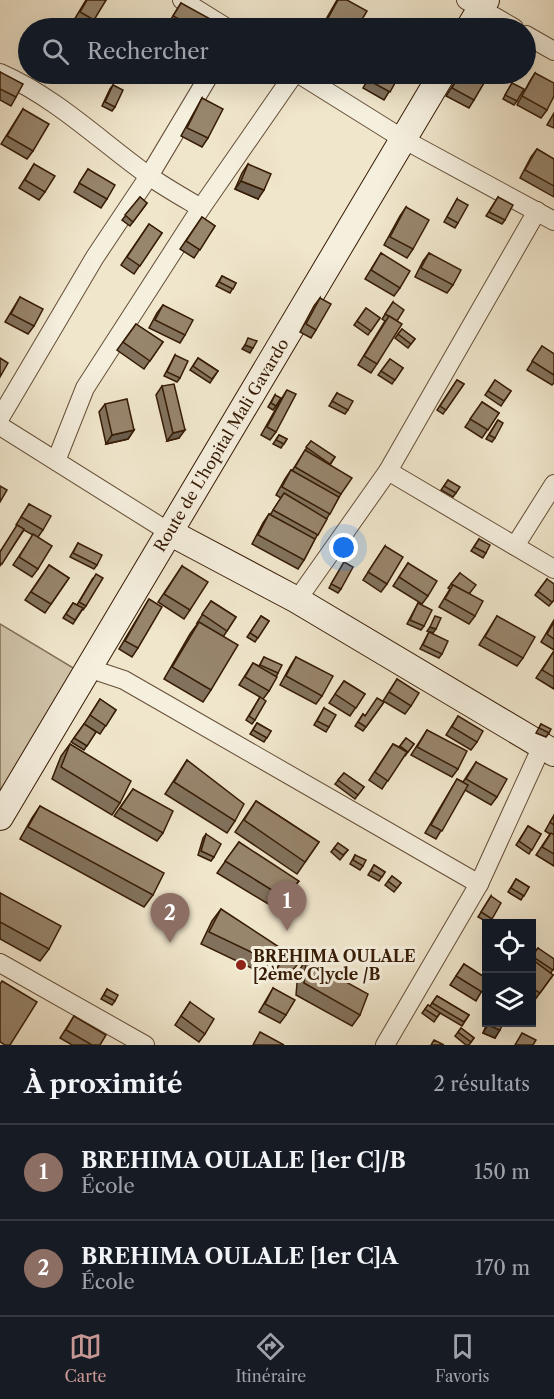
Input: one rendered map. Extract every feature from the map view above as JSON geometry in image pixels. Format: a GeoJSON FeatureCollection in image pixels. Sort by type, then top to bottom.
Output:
{"type":"FeatureCollection","features":[{"type":"Feature","properties":{"kind":"main road","name":"Route de L'hopital Mali Gavardo"},"geometry":{"type":"LineString","coordinates":[[0,817],[436,84]]}},
{"type":"Feature","properties":{"kind":"main road"},"geometry":{"type":"LineString","coordinates":[[169,532],[297,600],[548,750]]}},
{"type":"Feature","properties":{"kind":"street"},"geometry":{"type":"LineString","coordinates":[[182,0],[211,18]]}},
{"type":"Feature","properties":{"kind":"street"},"geometry":{"type":"LineString","coordinates":[[475,10],[492,18]]}},
{"type":"Feature","properties":{"kind":"street"},"geometry":{"type":"LineString","coordinates":[[536,41],[554,51]]}},
{"type":"Feature","properties":{"kind":"street"},"geometry":{"type":"LineString","coordinates":[[0,74],[18,82]]}},
{"type":"Feature","properties":{"kind":"street"},"geometry":{"type":"LineString","coordinates":[[21,84],[85,125],[149,176],[201,208]]}},
{"type":"Feature","properties":{"kind":"street"},"geometry":{"type":"LineString","coordinates":[[0,418],[95,257],[149,176],[204,84]]}},
{"type":"Feature","properties":{"kind":"street"},"geometry":{"type":"LineString","coordinates":[[56,461],[85,388],[201,208],[290,84]]}},
{"type":"Feature","properties":{"kind":"street"},"geometry":{"type":"LineString","coordinates":[[313,84],[403,139],[554,221]]}},
{"type":"Feature","properties":{"kind":"street"},"geometry":{"type":"LineString","coordinates":[[297,600],[388,471],[537,211]]}},
{"type":"Feature","properties":{"kind":"street"},"geometry":{"type":"LineString","coordinates":[[0,426],[169,532]]}},
{"type":"Feature","properties":{"kind":"street"},"geometry":{"type":"LineString","coordinates":[[388,471],[554,569]]}},
{"type":"Feature","properties":{"kind":"street"},"geometry":{"type":"LineString","coordinates":[[515,546],[554,484]]}},
{"type":"Feature","properties":{"kind":"street"},"geometry":{"type":"LineString","coordinates":[[88,668],[124,680],[479,884]]}},
{"type":"Feature","properties":{"kind":"street"},"geometry":{"type":"LineString","coordinates":[[385,1045],[479,884],[548,750]]}},
{"type":"Feature","properties":{"kind":"street"},"geometry":{"type":"LineString","coordinates":[[0,963],[146,1045]]}},
{"type":"Feature","properties":{"kind":"shaded area"},"geometry":{"type":"Polygon","coordinates":[[[0,624],[75,669],[0,794],[0,624]]]}},
{"type":"Feature","properties":{"kind":"building"},"geometry":{"type":"Polygon","coordinates":[[[87,0],[106,0],[95,18],[80,12],[87,0]]]}},
{"type":"Feature","properties":{"kind":"building"},"geometry":{"type":"Polygon","coordinates":[[[338,0],[347,0],[367,11],[363,18],[328,18],[338,0]]]}},
{"type":"Feature","properties":{"kind":"building"},"geometry":{"type":"Polygon","coordinates":[[[181,3],[208,18],[177,18],[173,16],[181,3]]]}},
{"type":"Feature","properties":{"kind":"building"},"geometry":{"type":"Polygon","coordinates":[[[0,72],[18,81],[18,84],[23,84],[16,97],[0,89],[0,72]]]}},
{"type":"Feature","properties":{"kind":"building"},"geometry":{"type":"Polygon","coordinates":[[[536,74],[554,83],[554,96],[547,110],[522,96],[529,84],[536,84],[536,74]]]}},
{"type":"Feature","properties":{"kind":"building"},"geometry":{"type":"Polygon","coordinates":[[[375,84],[394,84],[390,92],[375,84]]]}},
{"type":"Feature","properties":{"kind":"building"},"geometry":{"type":"Polygon","coordinates":[[[454,84],[483,84],[474,100],[452,88],[454,84]]]}},
{"type":"Feature","properties":{"kind":"building"},"geometry":{"type":"Polygon","coordinates":[[[511,84],[524,89],[517,101],[505,95],[511,84]]]}},
{"type":"Feature","properties":{"kind":"building"},"geometry":{"type":"Polygon","coordinates":[[[113,85],[123,90],[115,107],[105,102],[113,85]]]}},
{"type":"Feature","properties":{"kind":"building"},"geometry":{"type":"Polygon","coordinates":[[[202,98],[223,109],[208,138],[187,128],[202,98]]]}},
{"type":"Feature","properties":{"kind":"building"},"geometry":{"type":"Polygon","coordinates":[[[23,109],[49,124],[33,151],[7,136],[23,109]]]}},
{"type":"Feature","properties":{"kind":"building"},"geometry":{"type":"Polygon","coordinates":[[[537,149],[554,159],[554,186],[525,170],[537,149]]]}},
{"type":"Feature","properties":{"kind":"building"},"geometry":{"type":"Polygon","coordinates":[[[34,164],[55,176],[45,192],[25,180],[34,164]]]}},
{"type":"Feature","properties":{"kind":"building"},"geometry":{"type":"Polygon","coordinates":[[[248,164],[271,174],[264,190],[241,181],[248,164]]]}},
{"type":"Feature","properties":{"kind":"building"},"geometry":{"type":"Polygon","coordinates":[[[88,169],[115,185],[107,199],[79,183],[88,169]]]}},
{"type":"Feature","properties":{"kind":"building"},"geometry":{"type":"Polygon","coordinates":[[[140,197],[147,203],[133,222],[125,215],[140,197]]]}},
{"type":"Feature","properties":{"kind":"building"},"geometry":{"type":"Polygon","coordinates":[[[498,197],[513,205],[505,220],[489,212],[498,197]]]}},
{"type":"Feature","properties":{"kind":"building"},"geometry":{"type":"Polygon","coordinates":[[[457,199],[468,205],[458,223],[447,217],[457,199]]]}},
{"type":"Feature","properties":{"kind":"building"},"geometry":{"type":"Polygon","coordinates":[[[406,207],[429,220],[413,249],[390,237],[406,207]]]}},
{"type":"Feature","properties":{"kind":"building"},"geometry":{"type":"Polygon","coordinates":[[[202,217],[215,226],[200,250],[186,241],[202,217]]]}},
{"type":"Feature","properties":{"kind":"building"},"geometry":{"type":"Polygon","coordinates":[[[149,224],[162,233],[140,266],[127,257],[149,224]]]}},
{"type":"Feature","properties":{"kind":"building"},"geometry":{"type":"Polygon","coordinates":[[[381,253],[410,271],[400,288],[371,270],[381,253]]]}},
{"type":"Feature","properties":{"kind":"building"},"geometry":{"type":"Polygon","coordinates":[[[429,253],[461,270],[453,285],[421,268],[429,253]]]}},
{"type":"Feature","properties":{"kind":"building"},"geometry":{"type":"Polygon","coordinates":[[[222,276],[236,283],[233,289],[219,282],[222,276]]]}},
{"type":"Feature","properties":{"kind":"building"},"geometry":{"type":"Polygon","coordinates":[[[20,297],[43,309],[34,326],[11,314],[20,297]]]}},
{"type":"Feature","properties":{"kind":"building"},"geometry":{"type":"Polygon","coordinates":[[[320,298],[331,304],[316,330],[306,324],[320,298]]]}},
{"type":"Feature","properties":{"kind":"building"},"geometry":{"type":"Polygon","coordinates":[[[393,302],[404,310],[397,321],[385,314],[393,302]]]}},
{"type":"Feature","properties":{"kind":"building"},"geometry":{"type":"Polygon","coordinates":[[[163,305],[193,320],[185,335],[155,320],[163,305]]]}},
{"type":"Feature","properties":{"kind":"building"},"geometry":{"type":"Polygon","coordinates":[[[366,308],[380,318],[371,331],[357,321],[366,308]]]}},
{"type":"Feature","properties":{"kind":"building"},"geometry":{"type":"Polygon","coordinates":[[[389,316],[402,324],[377,364],[364,356],[389,316]]]}},
{"type":"Feature","properties":{"kind":"building"},"geometry":{"type":"Polygon","coordinates":[[[136,324],[163,342],[150,361],[123,342],[136,324]]]}},
{"type":"Feature","properties":{"kind":"building"},"geometry":{"type":"Polygon","coordinates":[[[402,329],[415,339],[411,344],[398,334],[402,329]]]}},
{"type":"Feature","properties":{"kind":"building"},"geometry":{"type":"Polygon","coordinates":[[[248,338],[257,341],[253,348],[245,345],[248,338]]]}},
{"type":"Feature","properties":{"kind":"building"},"geometry":{"type":"Polygon","coordinates":[[[542,346],[554,354],[554,375],[532,361],[542,346]]]}},
{"type":"Feature","properties":{"kind":"building"},"geometry":{"type":"Polygon","coordinates":[[[175,355],[188,361],[180,378],[167,372],[175,355]]]}},
{"type":"Feature","properties":{"kind":"building"},"geometry":{"type":"Polygon","coordinates":[[[0,358],[8,363],[0,377],[0,358]]]}},
{"type":"Feature","properties":{"kind":"building"},"geometry":{"type":"Polygon","coordinates":[[[198,358],[218,371],[212,379],[193,366],[198,358]]]}},
{"type":"Feature","properties":{"kind":"building"},"geometry":{"type":"Polygon","coordinates":[[[390,359],[403,368],[395,380],[381,371],[390,359]]]}},
{"type":"Feature","properties":{"kind":"building"},"geometry":{"type":"Polygon","coordinates":[[[457,380],[464,384],[446,410],[440,406],[457,380]]]}},
{"type":"Feature","properties":{"kind":"building"},"geometry":{"type":"Polygon","coordinates":[[[495,380],[511,391],[504,401],[488,391],[495,380]]]}},
{"type":"Feature","properties":{"kind":"building"},"geometry":{"type":"Polygon","coordinates":[[[174,384],[185,430],[173,433],[162,386],[174,384]]]}},
{"type":"Feature","properties":{"kind":"building"},"geometry":{"type":"Polygon","coordinates":[[[287,390],[296,394],[276,432],[267,427],[287,390]]]}},
{"type":"Feature","properties":{"kind":"building"},"geometry":{"type":"Polygon","coordinates":[[[337,393],[353,401],[348,410],[332,401],[337,393]]]}},
{"type":"Feature","properties":{"kind":"building"},"geometry":{"type":"Polygon","coordinates":[[[275,395],[281,398],[276,406],[271,403],[275,395]]]}},
{"type":"Feature","properties":{"kind":"building"},"geometry":{"type":"Polygon","coordinates":[[[127,399],[134,430],[112,435],[105,404],[127,399]]]}},
{"type":"Feature","properties":{"kind":"building"},"geometry":{"type":"Polygon","coordinates":[[[482,402],[499,413],[488,430],[470,419],[482,402]]]}},
{"type":"Feature","properties":{"kind":"building"},"geometry":{"type":"Polygon","coordinates":[[[498,420],[503,423],[495,438],[489,435],[498,420]]]}},
{"type":"Feature","properties":{"kind":"building"},"geometry":{"type":"Polygon","coordinates":[[[279,435],[287,439],[284,444],[276,440],[279,435]]]}},
{"type":"Feature","properties":{"kind":"building"},"geometry":{"type":"Polygon","coordinates":[[[311,441],[335,457],[330,464],[306,447],[311,441]]]}},
{"type":"Feature","properties":{"kind":"building"},"geometry":{"type":"Polygon","coordinates":[[[305,450],[352,478],[341,494],[295,467],[305,450]]]}},
{"type":"Feature","properties":{"kind":"building"},"geometry":{"type":"Polygon","coordinates":[[[291,470],[339,497],[330,514],[282,487],[291,470]]]}},
{"type":"Feature","properties":{"kind":"building"},"geometry":{"type":"Polygon","coordinates":[[[448,480],[460,487],[456,493],[444,486],[448,480]]]}},
{"type":"Feature","properties":{"kind":"building"},"geometry":{"type":"Polygon","coordinates":[[[0,486],[7,490],[0,502],[0,486]]]}},
{"type":"Feature","properties":{"kind":"building"},"geometry":{"type":"Polygon","coordinates":[[[284,493],[327,519],[318,535],[273,510],[284,493]]]}},
{"type":"Feature","properties":{"kind":"building"},"geometry":{"type":"Polygon","coordinates":[[[29,504],[51,516],[43,530],[21,517],[29,504]]]}},
{"type":"Feature","properties":{"kind":"building"},"geometry":{"type":"Polygon","coordinates":[[[269,514],[315,539],[304,560],[258,535],[269,514]]]}},
{"type":"Feature","properties":{"kind":"building"},"geometry":{"type":"Polygon","coordinates":[[[17,525],[24,529],[2,564],[0,563],[0,552],[17,525]]]}},
{"type":"Feature","properties":{"kind":"building"},"geometry":{"type":"Polygon","coordinates":[[[33,534],[52,546],[38,569],[19,557],[33,534]]]}},
{"type":"Feature","properties":{"kind":"building"},"geometry":{"type":"Polygon","coordinates":[[[479,539],[490,545],[486,553],[474,547],[479,539]]]}},
{"type":"Feature","properties":{"kind":"building"},"geometry":{"type":"Polygon","coordinates":[[[78,543],[102,555],[97,565],[73,553],[78,543]]]}},
{"type":"Feature","properties":{"kind":"building"},"geometry":{"type":"Polygon","coordinates":[[[385,546],[403,557],[387,584],[368,572],[385,546]]]}},
{"type":"Feature","properties":{"kind":"building"},"geometry":{"type":"Polygon","coordinates":[[[344,562],[353,567],[341,589],[331,584],[344,562]]]}},
{"type":"Feature","properties":{"kind":"building"},"geometry":{"type":"Polygon","coordinates":[[[408,563],[437,581],[428,596],[399,577],[408,563]]]}},
{"type":"Feature","properties":{"kind":"building"},"geometry":{"type":"Polygon","coordinates":[[[49,565],[69,578],[51,604],[31,592],[49,565]]]}},
{"type":"Feature","properties":{"kind":"building"},"geometry":{"type":"Polygon","coordinates":[[[182,566],[208,582],[190,610],[164,594],[182,566]]]}},
{"type":"Feature","properties":{"kind":"building"},"geometry":{"type":"Polygon","coordinates":[[[460,573],[476,585],[469,594],[451,584],[460,573]]]}},
{"type":"Feature","properties":{"kind":"building"},"geometry":{"type":"Polygon","coordinates":[[[96,574],[103,578],[86,606],[79,602],[96,574]]]}},
{"type":"Feature","properties":{"kind":"building"},"geometry":{"type":"Polygon","coordinates":[[[547,579],[554,584],[552,602],[538,591],[547,579]]]}},
{"type":"Feature","properties":{"kind":"building"},"geometry":{"type":"Polygon","coordinates":[[[453,585],[483,601],[475,616],[445,599],[453,585]]]}},
{"type":"Feature","properties":{"kind":"building"},"geometry":{"type":"Polygon","coordinates":[[[149,599],[162,607],[138,648],[125,641],[149,599]]]}},
{"type":"Feature","properties":{"kind":"building"},"geometry":{"type":"Polygon","coordinates":[[[211,601],[236,617],[227,631],[202,614],[211,601]]]}},
{"type":"Feature","properties":{"kind":"building"},"geometry":{"type":"Polygon","coordinates":[[[73,603],[83,608],[75,620],[66,614],[73,603]]]}},
{"type":"Feature","properties":{"kind":"building"},"geometry":{"type":"Polygon","coordinates":[[[418,603],[432,610],[424,626],[410,620],[418,603]]]}},
{"type":"Feature","properties":{"kind":"building"},"geometry":{"type":"Polygon","coordinates":[[[261,616],[269,621],[258,638],[250,633],[261,616]]]}},
{"type":"Feature","properties":{"kind":"building"},"geometry":{"type":"Polygon","coordinates":[[[435,616],[441,618],[436,629],[430,627],[435,616]]]}},
{"type":"Feature","properties":{"kind":"building"},"geometry":{"type":"Polygon","coordinates":[[[497,616],[535,637],[523,658],[485,637],[497,616]]]}},
{"type":"Feature","properties":{"kind":"building"},"geometry":{"type":"Polygon","coordinates":[[[199,622],[238,645],[211,690],[172,667],[199,622]]]}},
{"type":"Feature","properties":{"kind":"building"},"geometry":{"type":"Polygon","coordinates":[[[554,622],[554,639],[547,634],[554,622]]]}},
{"type":"Feature","properties":{"kind":"building"},"geometry":{"type":"Polygon","coordinates":[[[429,632],[448,641],[442,654],[423,645],[429,632]]]}},
{"type":"Feature","properties":{"kind":"building"},"geometry":{"type":"Polygon","coordinates":[[[554,651],[554,677],[542,670],[554,651]]]}},
{"type":"Feature","properties":{"kind":"building"},"geometry":{"type":"Polygon","coordinates":[[[264,657],[282,665],[278,673],[260,665],[264,657]]]}},
{"type":"Feature","properties":{"kind":"building"},"geometry":{"type":"Polygon","coordinates":[[[296,657],[333,676],[322,696],[286,676],[296,657]]]}},
{"type":"Feature","properties":{"kind":"building"},"geometry":{"type":"Polygon","coordinates":[[[253,663],[277,677],[269,691],[245,677],[253,663]]]}},
{"type":"Feature","properties":{"kind":"building"},"geometry":{"type":"Polygon","coordinates":[[[397,679],[419,693],[411,706],[389,692],[397,679]]]}},
{"type":"Feature","properties":{"kind":"building"},"geometry":{"type":"Polygon","coordinates":[[[344,681],[365,694],[356,708],[335,694],[344,681]]]}},
{"type":"Feature","properties":{"kind":"building"},"geometry":{"type":"Polygon","coordinates":[[[260,697],[266,701],[255,720],[249,716],[260,697]]]}},
{"type":"Feature","properties":{"kind":"building"},"geometry":{"type":"Polygon","coordinates":[[[377,698],[384,702],[366,727],[358,722],[377,698]]]}},
{"type":"Feature","properties":{"kind":"building"},"geometry":{"type":"Polygon","coordinates":[[[100,699],[116,710],[106,726],[90,715],[100,699]]]}},
{"type":"Feature","properties":{"kind":"building"},"geometry":{"type":"Polygon","coordinates":[[[324,708],[336,715],[329,727],[317,721],[324,708]]]}},
{"type":"Feature","properties":{"kind":"building"},"geometry":{"type":"Polygon","coordinates":[[[458,716],[483,731],[477,742],[452,727],[458,716]]]}},
{"type":"Feature","properties":{"kind":"building"},"geometry":{"type":"Polygon","coordinates":[[[257,723],[271,731],[267,738],[253,730],[257,723]]]}},
{"type":"Feature","properties":{"kind":"building"},"geometry":{"type":"Polygon","coordinates":[[[84,724],[96,732],[87,746],[74,738],[84,724]]]}},
{"type":"Feature","properties":{"kind":"building"},"geometry":{"type":"Polygon","coordinates":[[[541,724],[551,729],[549,733],[539,728],[541,724]]]}},
{"type":"Feature","properties":{"kind":"building"},"geometry":{"type":"Polygon","coordinates":[[[427,730],[467,751],[458,769],[417,747],[427,730]]]}},
{"type":"Feature","properties":{"kind":"building"},"geometry":{"type":"Polygon","coordinates":[[[406,738],[414,744],[408,752],[400,746],[406,738]]]}},
{"type":"Feature","properties":{"kind":"building"},"geometry":{"type":"Polygon","coordinates":[[[70,744],[131,781],[120,803],[61,767],[70,744]]]}},
{"type":"Feature","properties":{"kind":"building"},"geometry":{"type":"Polygon","coordinates":[[[393,744],[407,752],[388,781],[375,772],[393,744]]]}},
{"type":"Feature","properties":{"kind":"building"},"geometry":{"type":"Polygon","coordinates":[[[187,760],[244,804],[235,821],[174,782],[187,760]]]}},
{"type":"Feature","properties":{"kind":"building"},"geometry":{"type":"Polygon","coordinates":[[[476,762],[507,779],[497,797],[466,779],[476,762]]]}},
{"type":"Feature","properties":{"kind":"building"},"geometry":{"type":"Polygon","coordinates":[[[344,773],[364,787],[358,795],[338,780],[344,773]]]}},
{"type":"Feature","properties":{"kind":"building"},"geometry":{"type":"Polygon","coordinates":[[[457,779],[468,785],[442,831],[431,825],[457,779]]]}},
{"type":"Feature","properties":{"kind":"building"},"geometry":{"type":"Polygon","coordinates":[[[133,789],[173,811],[163,833],[120,808],[133,789]]]}},
{"type":"Feature","properties":{"kind":"building"},"geometry":{"type":"Polygon","coordinates":[[[256,801],[319,842],[305,862],[244,820],[256,801]]]}},
{"type":"Feature","properties":{"kind":"building"},"geometry":{"type":"Polygon","coordinates":[[[40,806],[164,873],[153,895],[28,827],[40,806]]]}},
{"type":"Feature","properties":{"kind":"building"},"geometry":{"type":"Polygon","coordinates":[[[528,826],[541,834],[532,850],[519,841],[528,826]]]}},
{"type":"Feature","properties":{"kind":"building"},"geometry":{"type":"Polygon","coordinates":[[[551,833],[554,835],[554,854],[542,847],[551,833]]]}},
{"type":"Feature","properties":{"kind":"building"},"geometry":{"type":"Polygon","coordinates":[[[206,834],[221,844],[214,857],[201,851],[206,834]]]}},
{"type":"Feature","properties":{"kind":"building"},"geometry":{"type":"Polygon","coordinates":[[[239,842],[299,881],[283,897],[225,861],[239,842]]]}},
{"type":"Feature","properties":{"kind":"building"},"geometry":{"type":"Polygon","coordinates":[[[338,843],[348,850],[343,855],[334,848],[338,843]]]}},
{"type":"Feature","properties":{"kind":"building"},"geometry":{"type":"Polygon","coordinates":[[[355,855],[366,860],[363,866],[353,860],[355,855]]]}},
{"type":"Feature","properties":{"kind":"building"},"geometry":{"type":"Polygon","coordinates":[[[374,865],[385,872],[382,877],[371,871],[374,865]]]}},
{"type":"Feature","properties":{"kind":"building"},"geometry":{"type":"Polygon","coordinates":[[[392,876],[401,883],[397,888],[388,881],[392,876]]]}},
{"type":"Feature","properties":{"kind":"building"},"geometry":{"type":"Polygon","coordinates":[[[516,879],[529,887],[524,896],[511,888],[516,879]]]}},
{"type":"Feature","properties":{"kind":"building"},"geometry":{"type":"Polygon","coordinates":[[[0,893],[61,926],[49,949],[0,922],[0,893]]]}},
{"type":"Feature","properties":{"kind":"building"},"geometry":{"type":"Polygon","coordinates":[[[491,896],[501,903],[492,919],[481,912],[491,896]]]}},
{"type":"Feature","properties":{"kind":"building"},"geometry":{"type":"Polygon","coordinates":[[[221,909],[279,947],[270,961],[209,932],[221,909]]]}},
{"type":"Feature","properties":{"kind":"building"},"geometry":{"type":"Polygon","coordinates":[[[538,948],[554,959],[553,970],[536,959],[538,948]]]}},
{"type":"Feature","properties":{"kind":"building"},"geometry":{"type":"Polygon","coordinates":[[[284,956],[297,965],[288,976],[277,969],[284,956]]]}},
{"type":"Feature","properties":{"kind":"building"},"geometry":{"type":"Polygon","coordinates":[[[306,960],[368,994],[360,1015],[304,983],[306,960]]]}},
{"type":"Feature","properties":{"kind":"building"},"geometry":{"type":"Polygon","coordinates":[[[536,962],[553,975],[540,993],[536,990],[536,962]]]}},
{"type":"Feature","properties":{"kind":"building"},"geometry":{"type":"Polygon","coordinates":[[[464,964],[482,975],[482,992],[456,976],[464,964]]]}},
{"type":"Feature","properties":{"kind":"building"},"geometry":{"type":"Polygon","coordinates":[[[2,981],[37,1002],[10,1045],[0,1042],[0,984],[2,981]]]}},
{"type":"Feature","properties":{"kind":"building"},"geometry":{"type":"Polygon","coordinates":[[[273,988],[295,1000],[286,1015],[265,1004],[273,988]]]}},
{"type":"Feature","properties":{"kind":"building"},"geometry":{"type":"Polygon","coordinates":[[[107,989],[118,995],[115,1001],[104,995],[107,989]]]}},
{"type":"Feature","properties":{"kind":"building"},"geometry":{"type":"Polygon","coordinates":[[[437,996],[469,1015],[464,1022],[432,1003],[437,996]]]}},
{"type":"Feature","properties":{"kind":"building"},"geometry":{"type":"Polygon","coordinates":[[[190,1002],[214,1019],[205,1034],[181,1016],[190,1002]]]}},
{"type":"Feature","properties":{"kind":"building"},"geometry":{"type":"Polygon","coordinates":[[[428,1005],[440,1013],[437,1017],[425,1009],[428,1005]]]}},
{"type":"Feature","properties":{"kind":"building"},"geometry":{"type":"Polygon","coordinates":[[[74,1016],[106,1035],[100,1045],[92,1045],[66,1030],[74,1016]]]}},
{"type":"Feature","properties":{"kind":"building"},"geometry":{"type":"Polygon","coordinates":[[[461,1028],[474,1038],[471,1042],[458,1032],[461,1028]]]}},
{"type":"Feature","properties":{"kind":"building"},"geometry":{"type":"Polygon","coordinates":[[[260,1032],[284,1045],[253,1045],[260,1032]]]}},
{"type":"Feature","properties":{"kind":"building"},"geometry":{"type":"Polygon","coordinates":[[[522,1033],[536,1040],[533,1045],[515,1045],[522,1033]]]}},
{"type":"Feature","properties":{"kind":"building"},"geometry":{"type":"Polygon","coordinates":[[[434,1040],[444,1045],[431,1045],[434,1040]]]}},
{"type":"Feature","properties":{"kind":"place","name":"BREHIMA OULALE [1er C]/B"},"geometry":{"type":"Point","coordinates":[287,931]}},
{"type":"Feature","properties":{"kind":"place","name":"BREHIMA OULALE [1er C]A"},"geometry":{"type":"Point","coordinates":[170,943]}},
{"type":"Feature","properties":{"kind":"place","name":"BREHIMA OULALE [2ème C]ycle /B"},"geometry":{"type":"Point","coordinates":[241,965]}}]}
